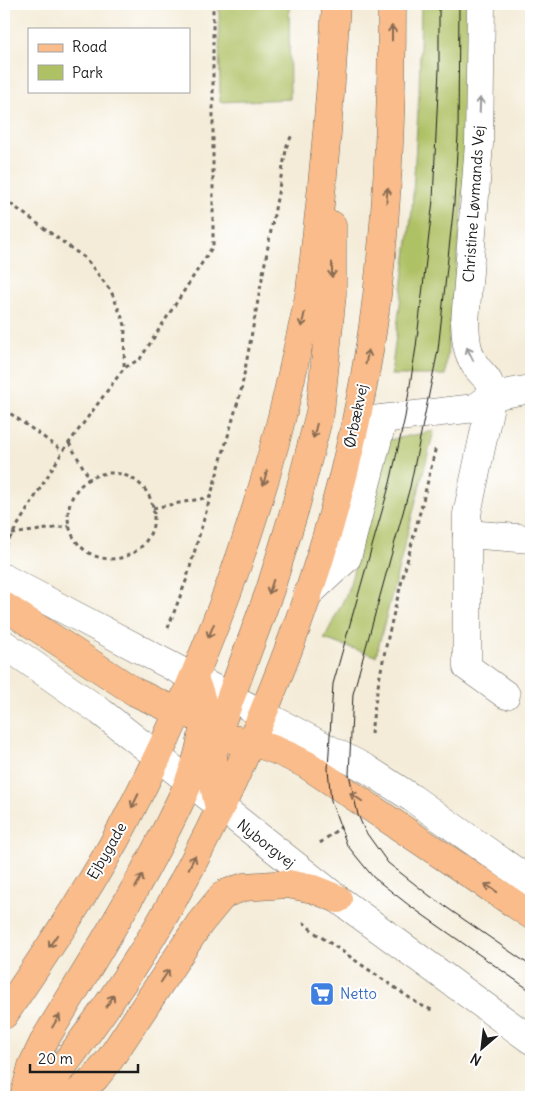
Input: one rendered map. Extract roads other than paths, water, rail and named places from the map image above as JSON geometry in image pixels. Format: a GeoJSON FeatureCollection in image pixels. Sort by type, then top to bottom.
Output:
{"type":"FeatureCollection","features":[{"type":"Feature","properties":{"kind":"main road"},"geometry":{"type":"LineString","coordinates":[[24,1097],[32,1066],[45,1039],[138,881],[189,783],[270,590],[296,505],[320,412],[332,294],[333,63],[336,4]]}},
{"type":"Feature","properties":{"kind":"main road","name":"Ørbækvej"},"geometry":{"type":"LineString","coordinates":[[219,807],[262,714],[308,595],[330,523],[355,422],[371,335],[388,194],[392,4]]}},
{"type":"Feature","properties":{"kind":"main road"},"geometry":{"type":"LineString","coordinates":[[40,1097],[95,1025],[171,904],[219,807],[213,783],[212,768],[214,722],[192,678],[233,574],[262,490],[286,402],[309,292],[333,63]]}},
{"type":"Feature","properties":{"kind":"main road"},"geometry":{"type":"LineString","coordinates":[[4,606],[142,696],[178,712],[214,722],[250,741],[293,757],[365,802],[531,915]]}},
{"type":"Feature","properties":{"kind":"main road","name":"Ejbygade"},"geometry":{"type":"LineString","coordinates":[[4,1015],[60,932],[124,824],[178,712],[192,678]]}},
{"type":"Feature","properties":{"kind":"main road"},"geometry":{"type":"LineString","coordinates":[[157,757],[169,744],[187,738],[214,722]]}},
{"type":"Feature","properties":{"kind":"main road"},"geometry":{"type":"LineString","coordinates":[[72,1097],[95,1078],[110,1059],[200,923],[224,894],[244,887],[288,884],[313,889],[338,899]]}},
{"type":"Feature","properties":{"kind":"street","name":"Christine Løvmands Vej"},"geometry":{"type":"LineString","coordinates":[[481,4],[479,152],[465,322],[466,346],[476,365],[489,379],[492,396]]}},
{"type":"Feature","properties":{"kind":"street"},"geometry":{"type":"LineString","coordinates":[[355,422],[475,408],[492,396],[531,389]]}},
{"type":"Feature","properties":{"kind":"street"},"geometry":{"type":"LineString","coordinates":[[492,396],[468,514],[466,534],[466,667],[506,695]]}},
{"type":"Feature","properties":{"kind":"street"},"geometry":{"type":"LineString","coordinates":[[308,595],[347,558],[383,419]]}},
{"type":"Feature","properties":{"kind":"street"},"geometry":{"type":"LineString","coordinates":[[466,534],[531,539]]}},
{"type":"Feature","properties":{"kind":"street"},"geometry":{"type":"LineString","coordinates":[[4,578],[192,678]]}},
{"type":"Feature","properties":{"kind":"street","name":"Nyborgvej"},"geometry":{"type":"LineString","coordinates":[[4,644],[95,708],[292,864],[531,1040]]}},
{"type":"Feature","properties":{"kind":"street"},"geometry":{"type":"LineString","coordinates":[[214,722],[262,714],[367,769],[412,798],[531,882]]}},
{"type":"Feature","properties":{"kind":"tram line"},"geometry":{"type":"LineString","coordinates":[[439,4],[439,69],[433,200],[416,347],[405,417],[390,483],[333,684],[328,769],[331,801],[347,845],[373,877],[410,906],[531,991]]}},
{"type":"Feature","properties":{"kind":"tram line"},"geometry":{"type":"LineString","coordinates":[[459,4],[458,135],[454,203],[438,350],[410,487],[353,694],[349,774],[358,815],[365,831],[388,863],[430,896],[531,966]]}},
{"type":"Feature","properties":{"kind":"place","name":"Netto"},"geometry":{"type":"Point","coordinates":[322,994]}}]}
